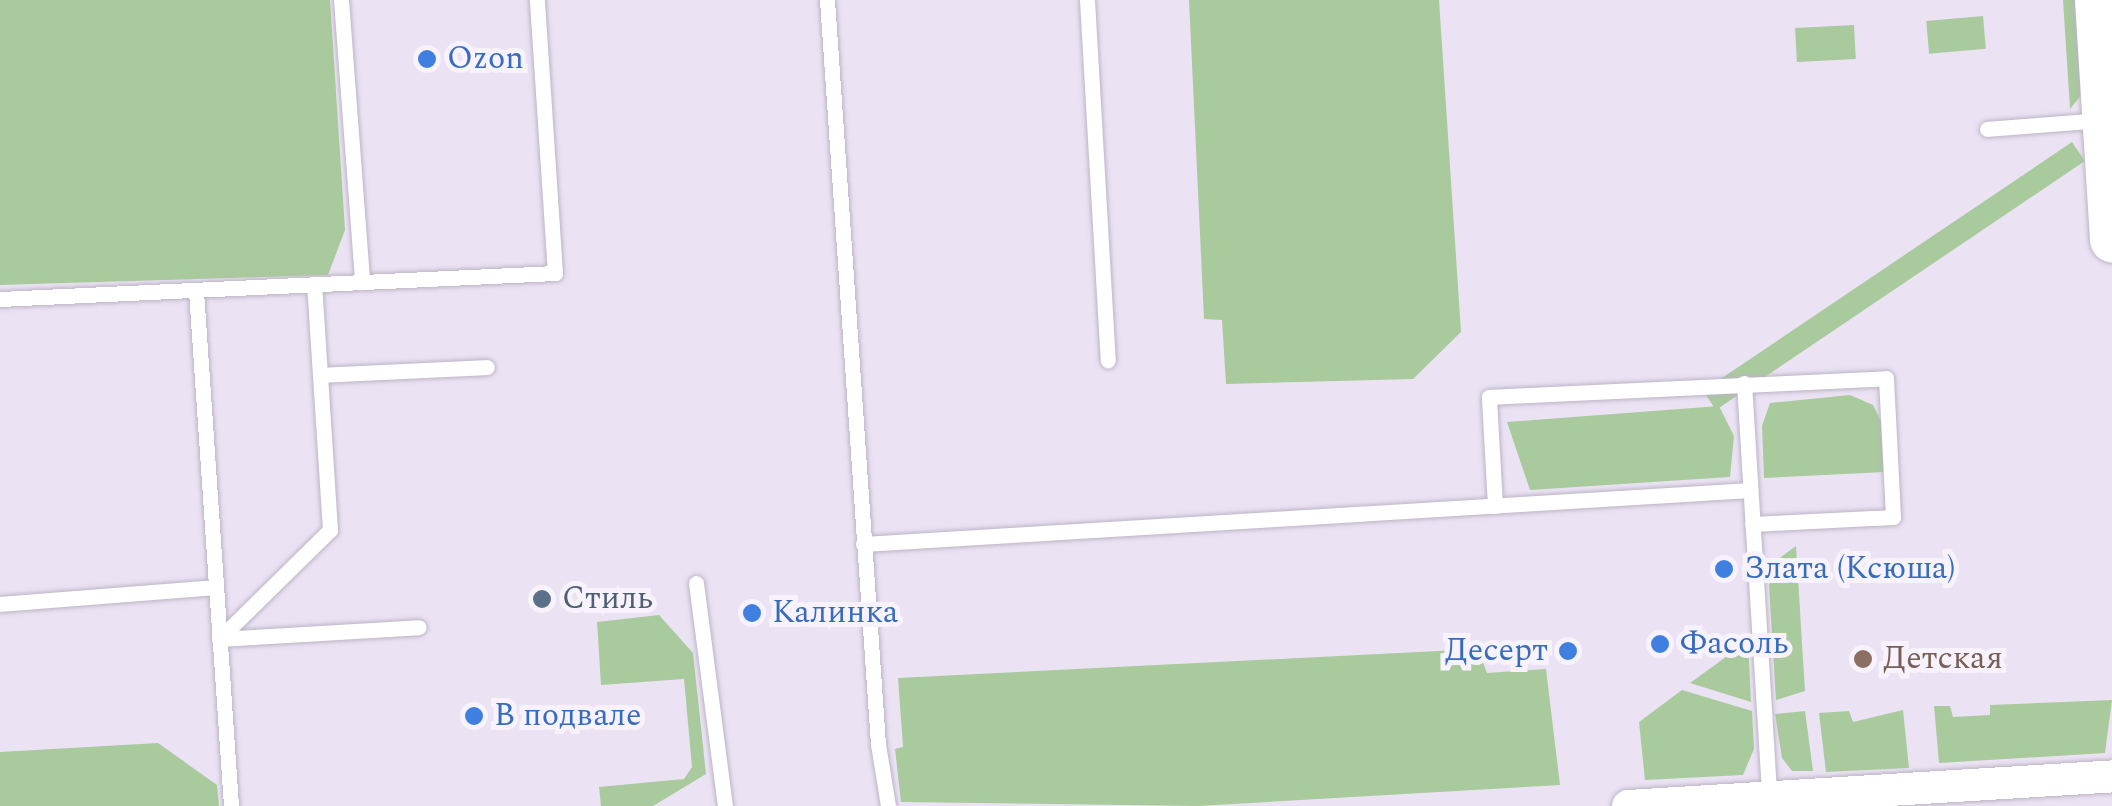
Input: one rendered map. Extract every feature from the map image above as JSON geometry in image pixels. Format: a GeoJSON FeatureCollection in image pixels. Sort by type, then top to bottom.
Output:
{"type":"FeatureCollection","features":[{"type":"Feature","properties":{"kind":"street"},"geometry":{"type":"LineString","coordinates":[[2097,0],[2112,240]]}},
{"type":"Feature","properties":{"kind":"street"},"geometry":{"type":"LineString","coordinates":[[1628,806],[2112,776]]}},
{"type":"Feature","properties":{"kind":"lane"},"geometry":{"type":"LineString","coordinates":[[342,0],[362,282]]}},
{"type":"Feature","properties":{"kind":"lane"},"geometry":{"type":"LineString","coordinates":[[0,299],[555,273],[537,0]]}},
{"type":"Feature","properties":{"kind":"lane"},"geometry":{"type":"LineString","coordinates":[[827,0],[864,544],[888,806]]}},
{"type":"Feature","properties":{"kind":"lane"},"geometry":{"type":"LineString","coordinates":[[1087,0],[1108,360]]}},
{"type":"Feature","properties":{"kind":"lane"},"geometry":{"type":"LineString","coordinates":[[1988,129],[2105,120]]}},
{"type":"Feature","properties":{"kind":"lane"},"geometry":{"type":"LineString","coordinates":[[219,639],[330,530],[314,284]]}},
{"type":"Feature","properties":{"kind":"lane"},"geometry":{"type":"LineString","coordinates":[[196,291],[231,806]]}},
{"type":"Feature","properties":{"kind":"lane"},"geometry":{"type":"LineString","coordinates":[[320,375],[487,366]]}},
{"type":"Feature","properties":{"kind":"lane"},"geometry":{"type":"LineString","coordinates":[[1495,506],[1488,396],[1886,378],[1892,517],[1752,524]]}},
{"type":"Feature","properties":{"kind":"lane"},"geometry":{"type":"LineString","coordinates":[[1744,384],[1769,797]]}},
{"type":"Feature","properties":{"kind":"lane"},"geometry":{"type":"LineString","coordinates":[[864,544],[1750,490]]}},
{"type":"Feature","properties":{"kind":"lane"},"geometry":{"type":"LineString","coordinates":[[696,584],[725,806]]}},
{"type":"Feature","properties":{"kind":"lane"},"geometry":{"type":"LineString","coordinates":[[0,604],[215,587]]}},
{"type":"Feature","properties":{"kind":"lane"},"geometry":{"type":"LineString","coordinates":[[219,639],[419,627]]}},
{"type":"Feature","properties":{"kind":"green space"},"geometry":{"type":"Polygon","coordinates":[[[0,0],[330,0],[345,230],[328,275],[0,285],[0,0]]]}},
{"type":"Feature","properties":{"kind":"green space"},"geometry":{"type":"Polygon","coordinates":[[[1189,0],[1439,0],[1461,332],[1413,379],[1226,384],[1222,320],[1204,319],[1189,0]]]}},
{"type":"Feature","properties":{"kind":"green space"},"geometry":{"type":"Polygon","coordinates":[[[2063,0],[2076,0],[2083,93],[2070,109],[2063,0]]]}},
{"type":"Feature","properties":{"kind":"green space"},"geometry":{"type":"Polygon","coordinates":[[[1983,16],[1986,49],[1929,54],[1926,21],[1983,16]]]}},
{"type":"Feature","properties":{"kind":"green space"},"geometry":{"type":"Polygon","coordinates":[[[1854,25],[1856,59],[1797,62],[1795,28],[1854,25]]]}},
{"type":"Feature","properties":{"kind":"green space"},"geometry":{"type":"Polygon","coordinates":[[[2072,142],[2085,161],[1716,410],[1703,391],[2072,142]]]}},
{"type":"Feature","properties":{"kind":"green space"},"geometry":{"type":"Polygon","coordinates":[[[1850,395],[1873,405],[1881,421],[1885,472],[1764,478],[1762,426],[1770,403],[1850,395]]]}},
{"type":"Feature","properties":{"kind":"green space"},"geometry":{"type":"Polygon","coordinates":[[[1719,406],[1734,436],[1730,477],[1530,490],[1507,422],[1719,406]]]}},
{"type":"Feature","properties":{"kind":"green space"},"geometry":{"type":"Polygon","coordinates":[[[1796,546],[1805,691],[1776,700],[1769,585],[1781,557],[1796,546]]]}},
{"type":"Feature","properties":{"kind":"green space"},"geometry":{"type":"Polygon","coordinates":[[[659,615],[693,653],[706,774],[653,806],[601,806],[599,787],[684,779],[692,767],[684,679],[601,685],[597,622],[659,615]]]}},
{"type":"Feature","properties":{"kind":"green space"},"geometry":{"type":"Polygon","coordinates":[[[1748,641],[1751,702],[1690,683],[1748,641]]]}},
{"type":"Feature","properties":{"kind":"green space"},"geometry":{"type":"Polygon","coordinates":[[[1478,649],[1487,673],[1546,669],[1560,785],[1198,806],[901,802],[895,749],[903,747],[898,678],[1478,649]]]}},
{"type":"Feature","properties":{"kind":"green space"},"geometry":{"type":"Polygon","coordinates":[[[1682,690],[1752,711],[1754,749],[1743,775],[1645,780],[1639,722],[1682,690]]]}},
{"type":"Feature","properties":{"kind":"green space"},"geometry":{"type":"Polygon","coordinates":[[[2112,700],[2105,753],[1939,763],[1934,706],[1950,706],[1953,717],[1990,715],[1990,705],[2112,700]]]}},
{"type":"Feature","properties":{"kind":"green space"},"geometry":{"type":"Polygon","coordinates":[[[1903,710],[1909,768],[1826,772],[1819,713],[1849,711],[1853,722],[1903,710]]]}},
{"type":"Feature","properties":{"kind":"green space"},"geometry":{"type":"Polygon","coordinates":[[[1805,711],[1813,771],[1792,771],[1782,758],[1775,714],[1805,711]]]}},
{"type":"Feature","properties":{"kind":"green space"},"geometry":{"type":"Polygon","coordinates":[[[158,743],[217,785],[219,806],[0,806],[0,752],[158,743]]]}},
{"type":"Feature","properties":{"kind":"place","name":"Ozon"},"geometry":{"type":"Point","coordinates":[427,59]}},
{"type":"Feature","properties":{"kind":"place","name":"Злата (Ксюша)"},"geometry":{"type":"Point","coordinates":[1724,569]}},
{"type":"Feature","properties":{"kind":"place","name":"Стиль"},"geometry":{"type":"Point","coordinates":[542,599]}},
{"type":"Feature","properties":{"kind":"place","name":"Калинка"},"geometry":{"type":"Point","coordinates":[752,613]}},
{"type":"Feature","properties":{"kind":"place","name":"Фасоль"},"geometry":{"type":"Point","coordinates":[1660,644]}},
{"type":"Feature","properties":{"kind":"place","name":"Десерт"},"geometry":{"type":"Point","coordinates":[1568,651]}},
{"type":"Feature","properties":{"kind":"place","name":"Детская"},"geometry":{"type":"Point","coordinates":[1863,659]}},
{"type":"Feature","properties":{"kind":"place","name":"В подвале"},"geometry":{"type":"Point","coordinates":[474,716]}}]}
